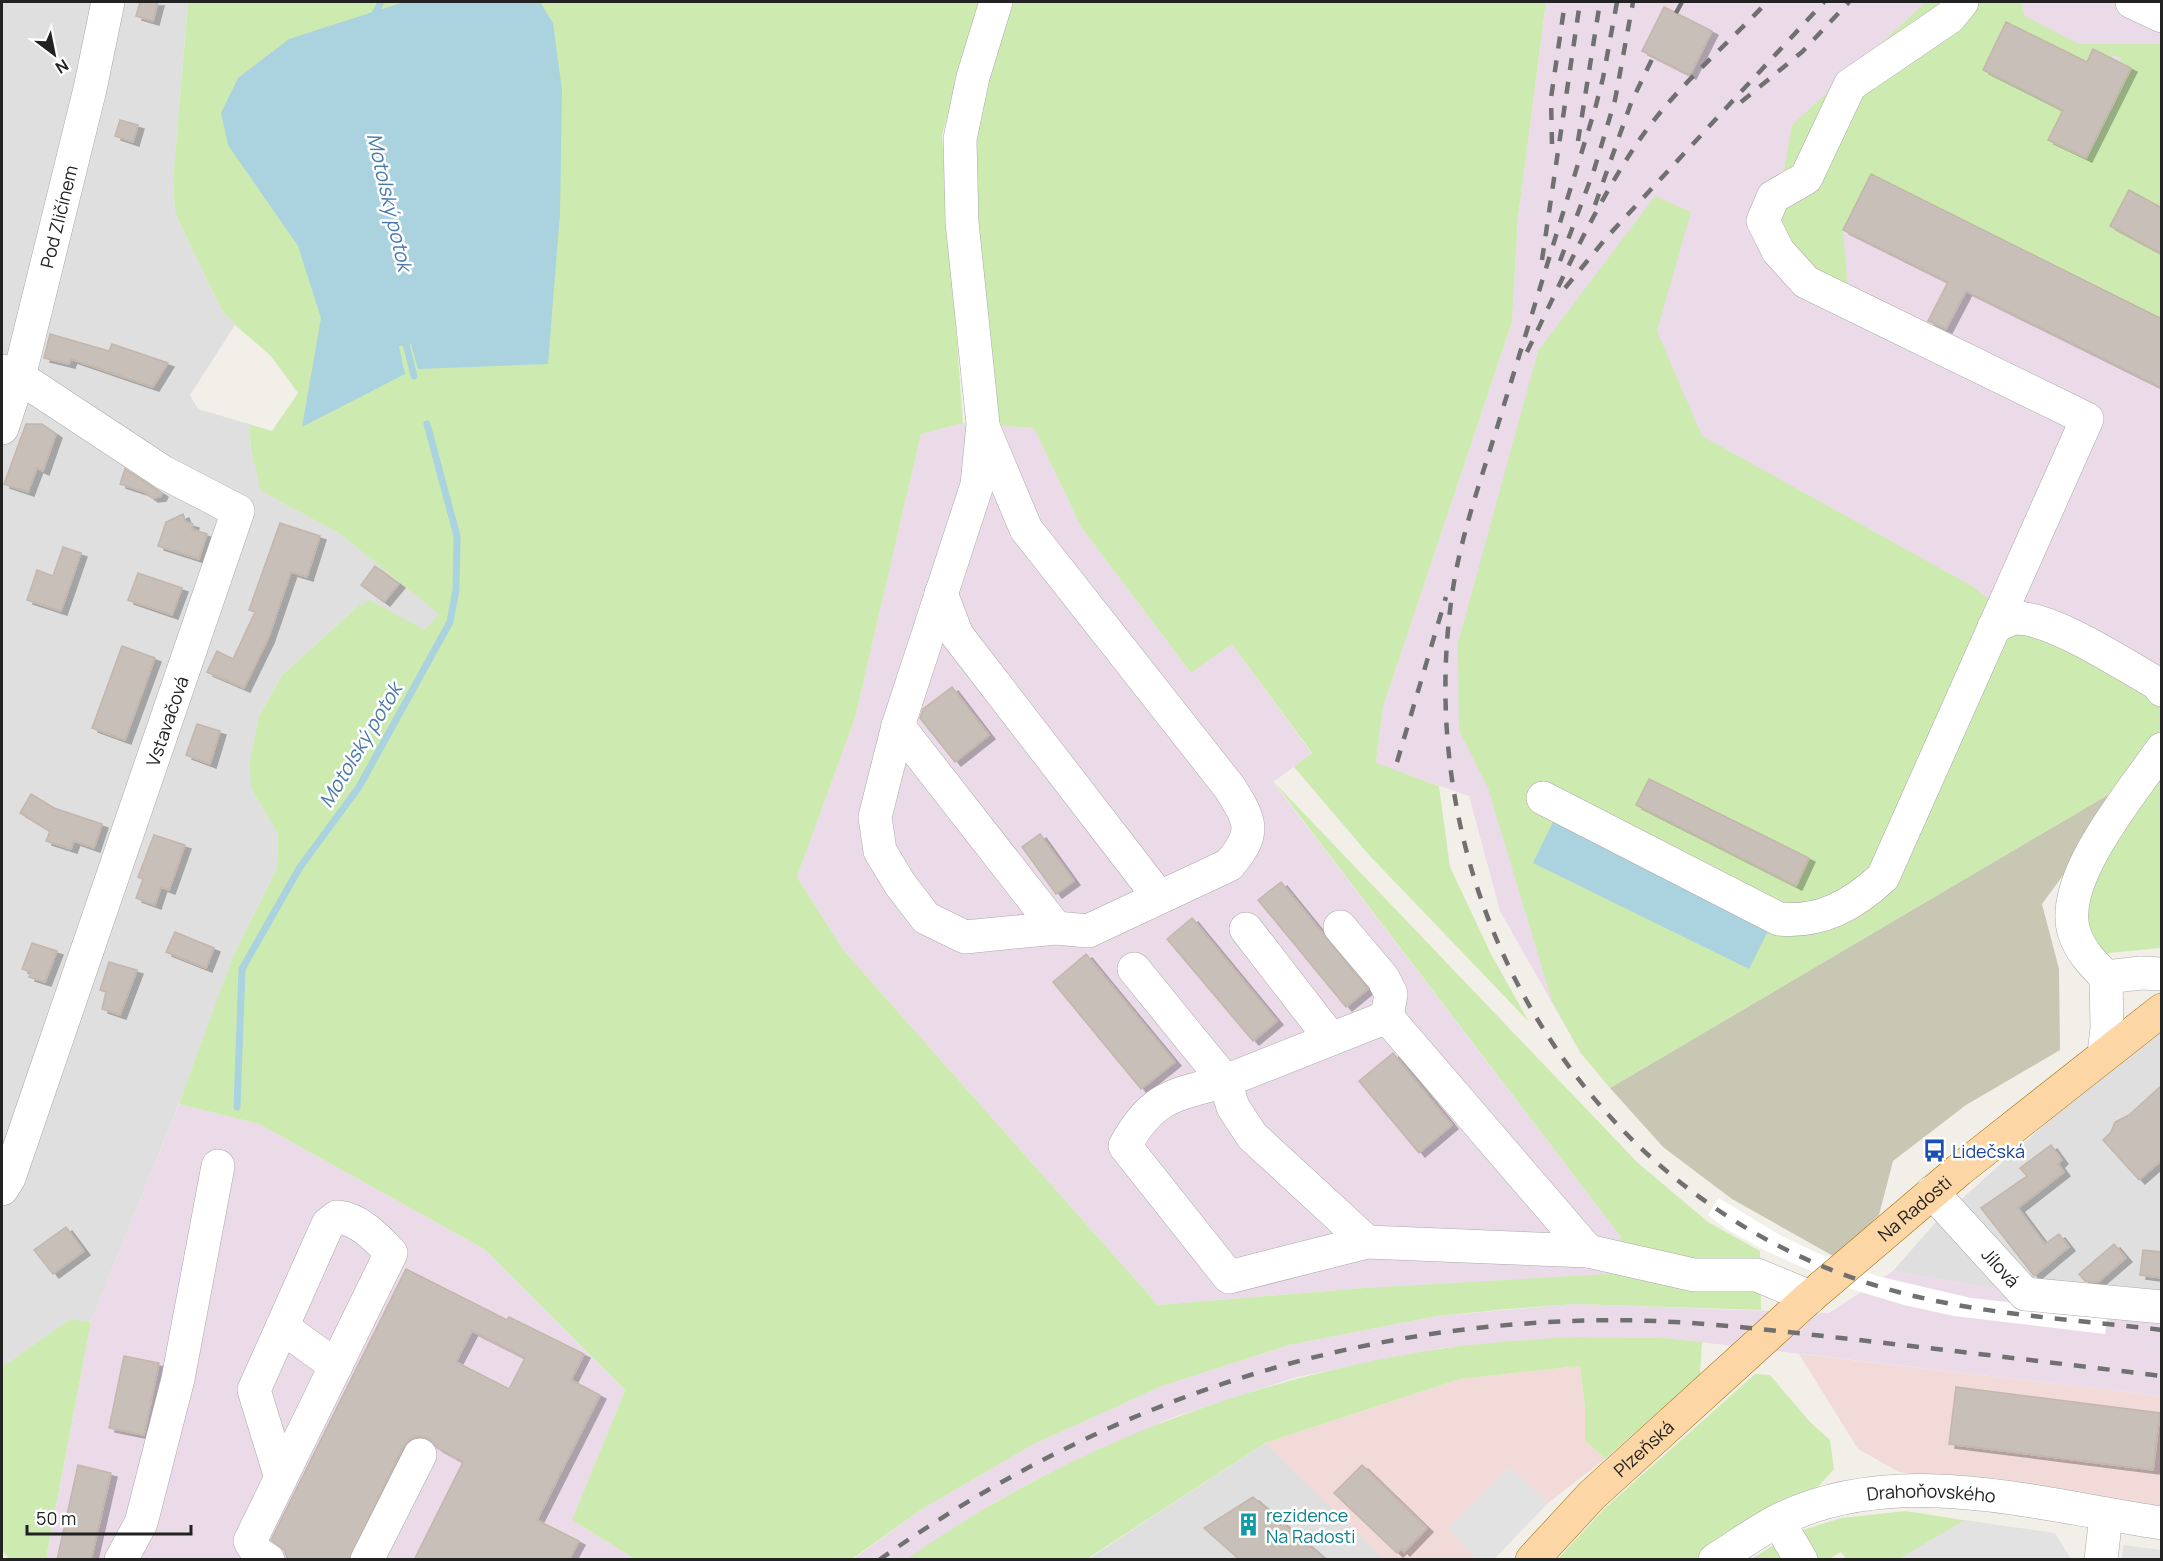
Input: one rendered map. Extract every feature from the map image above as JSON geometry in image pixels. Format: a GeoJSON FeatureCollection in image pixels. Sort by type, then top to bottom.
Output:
{"type":"FeatureCollection","features":[{"type":"Feature","properties":{"kind":"main road","name":"Na Radosti"},"geometry":{"type":"LineString","coordinates":[[1758,1344],[1932,1192],[2162,1010]]}},
{"type":"Feature","properties":{"kind":"main road","name":"Plzeňská"},"geometry":{"type":"LineString","coordinates":[[1532,1560],[1592,1495],[1758,1344]]}},
{"type":"Feature","properties":{"kind":"street","name":"Pod Zličínem"},"geometry":{"type":"LineString","coordinates":[[2,428],[10,374],[90,89],[108,2]]}},
{"type":"Feature","properties":{"kind":"street"},"geometry":{"type":"LineString","coordinates":[[983,424],[1026,529],[1230,788],[1247,817],[1246,845],[1229,865],[1088,931],[1056,928],[965,937],[926,918],[880,851],[875,817],[898,726],[978,485],[983,424],[962,222],[960,139],[973,77],[996,2]]}},
{"type":"Feature","properties":{"kind":"street"},"geometry":{"type":"LineString","coordinates":[[1543,798],[1779,919],[1802,921],[1834,911],[1864,894],[1883,877],[2087,419],[1806,282],[1778,251],[1762,221],[1773,197],[1806,178],[1850,85],[1950,17],[1962,2]]}},
{"type":"Feature","properties":{"kind":"street"},"geometry":{"type":"LineString","coordinates":[[2132,2],[2162,16]]}},
{"type":"Feature","properties":{"kind":"street","name":"Vstavačová"},"geometry":{"type":"LineString","coordinates":[[2,1189],[9,1178],[238,511],[163,472],[10,374]]}},
{"type":"Feature","properties":{"kind":"street"},"geometry":{"type":"LineString","coordinates":[[941,593],[957,635],[1159,897]]}},
{"type":"Feature","properties":{"kind":"street"},"geometry":{"type":"LineString","coordinates":[[1994,627],[2014,618],[2036,622],[2070,635],[2158,684],[2162,690]]}},
{"type":"Feature","properties":{"kind":"street"},"geometry":{"type":"LineString","coordinates":[[898,726],[1056,928]]}},
{"type":"Feature","properties":{"kind":"street"},"geometry":{"type":"LineString","coordinates":[[2104,1054],[2107,1028],[2106,977],[2085,955],[2078,943],[2071,916],[2072,900],[2078,878],[2090,855],[2162,749]]}},
{"type":"Feature","properties":{"kind":"street"},"geometry":{"type":"LineString","coordinates":[[1340,927],[1383,978],[1391,994],[1387,1017]]}},
{"type":"Feature","properties":{"kind":"street"},"geometry":{"type":"LineString","coordinates":[[1246,930],[1331,1039]]}},
{"type":"Feature","properties":{"kind":"street"},"geometry":{"type":"LineString","coordinates":[[1134,969],[1225,1081],[1233,1107],[1252,1136],[1367,1242]]}},
{"type":"Feature","properties":{"kind":"street"},"geometry":{"type":"LineString","coordinates":[[2106,977],[2141,973],[2162,974]]}},
{"type":"Feature","properties":{"kind":"street"},"geometry":{"type":"LineString","coordinates":[[1387,1017],[1225,1081],[1166,1098],[1139,1120],[1125,1146],[1229,1277],[1367,1242],[1588,1251],[1639,1265],[1694,1275],[1757,1275],[1810,1297]]}},
{"type":"Feature","properties":{"kind":"street"},"geometry":{"type":"LineString","coordinates":[[1387,1017],[1588,1251]]}},
{"type":"Feature","properties":{"kind":"street"},"geometry":{"type":"LineString","coordinates":[[122,1560],[141,1522],[178,1378],[218,1166]]}},
{"type":"Feature","properties":{"kind":"street","name":"Jílová"},"geometry":{"type":"LineString","coordinates":[[1932,1192],[2025,1294],[2162,1307]]}},
{"type":"Feature","properties":{"kind":"street"},"geometry":{"type":"LineString","coordinates":[[268,1560],[258,1554],[250,1541],[281,1478],[336,1366],[391,1253],[380,1240],[348,1217],[337,1217],[328,1224],[254,1390],[281,1478]]}},
{"type":"Feature","properties":{"kind":"street"},"geometry":{"type":"LineString","coordinates":[[282,1327],[336,1366]]}},
{"type":"Feature","properties":{"kind":"street"},"geometry":{"type":"LineString","coordinates":[[367,1560],[420,1455]]}},
{"type":"Feature","properties":{"kind":"street","name":"Drahoňovského"},"geometry":{"type":"LineString","coordinates":[[1715,1560],[1778,1521],[1853,1496],[1905,1489],[1960,1491],[2162,1523]]}},
{"type":"Feature","properties":{"kind":"street"},"geometry":{"type":"LineString","coordinates":[[2101,1560],[2106,1515]]}},
{"type":"Feature","properties":{"kind":"street"},"geometry":{"type":"LineString","coordinates":[[1778,1521],[1801,1560]]}},
{"type":"Feature","properties":{"kind":"shaded area"},"geometry":{"type":"Polygon","coordinates":[[[2,2],[188,2],[173,180],[175,213],[221,309],[235,325],[190,395],[198,409],[249,424],[251,449],[262,491],[339,533],[440,614],[424,630],[358,606],[282,675],[259,716],[252,790],[278,834],[277,868],[232,959],[200,1051],[91,1322],[70,1319],[2,1367],[2,2]]]}},
{"type":"Feature","properties":{"kind":"shaded area"},"geometry":{"type":"Polygon","coordinates":[[[1546,2],[2161,2],[2161,788],[2132,780],[1610,1088],[1580,1052],[1500,911],[1469,796],[1376,764],[1383,707],[1512,322],[1518,218],[1546,2]]]}},
{"type":"Feature","properties":{"kind":"shaded area"},"geometry":{"type":"Polygon","coordinates":[[[963,423],[1034,428],[1081,527],[1191,673],[1232,644],[1312,754],[1273,782],[1621,1237],[1608,1275],[1364,1288],[1158,1305],[844,951],[797,877],[855,718],[921,434],[963,423]]]}},
{"type":"Feature","properties":{"kind":"shaded area"},"geometry":{"type":"Polygon","coordinates":[[[2133,780],[2042,904],[2059,969],[2060,1050],[1966,1105],[1893,1161],[1879,1215],[1835,1257],[1732,1199],[1663,1147],[1610,1088],[2133,780]]]}},
{"type":"Feature","properties":{"kind":"shaded area"},"geometry":{"type":"Polygon","coordinates":[[[2161,1032],[2161,1312],[2025,1294],[1893,1271],[1936,1222],[2074,1098],[2161,1032]]]}},
{"type":"Feature","properties":{"kind":"shaded area"},"geometry":{"type":"Polygon","coordinates":[[[179,1104],[259,1124],[484,1249],[625,1390],[572,1520],[635,1559],[46,1560],[91,1322],[179,1104]]]}},
{"type":"Feature","properties":{"kind":"shaded area"},"geometry":{"type":"Polygon","coordinates":[[[1893,1271],[2025,1294],[2161,1312],[2161,1396],[1665,1338],[1575,1337],[1442,1348],[1297,1377],[1174,1417],[1047,1474],[997,1501],[907,1559],[852,1560],[922,1509],[1032,1445],[1162,1386],[1289,1345],[1437,1316],[1575,1304],[1829,1313],[1893,1271]]]}},
{"type":"Feature","properties":{"kind":"shaded area"},"geometry":{"type":"Polygon","coordinates":[[[1799,1354],[2161,1396],[2161,1510],[1899,1472],[1858,1449],[1799,1354]]]}},
{"type":"Feature","properties":{"kind":"shaded area"},"geometry":{"type":"Polygon","coordinates":[[[1580,1366],[1585,1409],[1585,1440],[1605,1459],[1548,1503],[1494,1559],[1385,1560],[1265,1443],[1460,1379],[1580,1366]]]}},
{"type":"Feature","properties":{"kind":"shaded area"},"geometry":{"type":"Polygon","coordinates":[[[1265,1443],[1385,1559],[1087,1560],[1265,1443]]]}},
{"type":"Feature","properties":{"kind":"shaded area"},"geometry":{"type":"Polygon","coordinates":[[[1509,1467],[1548,1503],[1494,1559],[1477,1559],[1447,1529],[1509,1467]]]}},
{"type":"Feature","properties":{"kind":"shaded area"},"geometry":{"type":"Polygon","coordinates":[[[1964,1520],[2055,1533],[2071,1559],[1899,1559],[1964,1520]]]}},
{"type":"Feature","properties":{"kind":"shaded area"},"geometry":{"type":"Polygon","coordinates":[[[2124,1545],[2161,1550],[2161,1559],[2121,1559],[2124,1545]]]}},
{"type":"Feature","properties":{"kind":"green space"},"geometry":{"type":"Polygon","coordinates":[[[188,2],[980,2],[942,135],[963,423],[921,434],[855,718],[797,877],[844,951],[1158,1305],[1364,1288],[1608,1274],[1621,1237],[1273,781],[1638,1163],[1708,1222],[1760,1251],[1761,1310],[1575,1304],[1437,1316],[1289,1345],[1162,1386],[1032,1445],[922,1509],[852,1559],[635,1559],[572,1520],[625,1390],[484,1249],[259,1124],[179,1104],[232,959],[277,868],[278,834],[252,790],[249,766],[259,716],[282,675],[358,606],[370,600],[424,630],[439,614],[339,533],[261,491],[251,449],[249,424],[272,431],[298,393],[270,355],[235,325],[221,309],[175,213],[173,180],[188,2]]]}},
{"type":"Feature","properties":{"kind":"green space"},"geometry":{"type":"Polygon","coordinates":[[[1014,2],[1546,2],[1518,218],[1512,322],[1383,707],[1376,763],[1439,786],[1450,867],[1491,954],[1529,1022],[1369,855],[1294,767],[1312,753],[1232,644],[1191,673],[1081,527],[1034,428],[994,425],[976,287],[974,142],[993,58],[1014,2]]]}},
{"type":"Feature","properties":{"kind":"green space"},"geometry":{"type":"Polygon","coordinates":[[[1926,2],[2021,2],[2025,16],[2079,44],[2161,44],[2161,208],[2129,190],[2110,226],[2161,254],[2161,319],[1871,175],[1843,230],[1848,288],[1804,260],[1775,221],[1792,125],[1926,2]],[[2006,22],[1983,70],[2055,106],[2066,103],[2048,140],[2086,158],[2131,68],[2119,62],[2121,58],[2113,55],[2111,58],[2093,49],[2084,67],[2079,58],[2006,22]]]}},
{"type":"Feature","properties":{"kind":"green space"},"geometry":{"type":"Polygon","coordinates":[[[1655,196],[1691,212],[1657,331],[1702,436],[1972,586],[2028,632],[2161,690],[2161,948],[2109,953],[2099,958],[2087,941],[2084,902],[2133,780],[1610,1088],[1580,1052],[1552,1001],[1488,788],[1459,730],[1458,643],[1538,351],[1655,196]],[[1533,862],[1748,968],[1771,923],[1533,862]]]}},
{"type":"Feature","properties":{"kind":"green space"},"geometry":{"type":"Polygon","coordinates":[[[70,1319],[91,1322],[46,1559],[9,1559],[2,1550],[2,1367],[70,1319]]]}},
{"type":"Feature","properties":{"kind":"green space"},"geometry":{"type":"Polygon","coordinates":[[[1575,1337],[1665,1338],[1702,1342],[1700,1375],[1605,1459],[1585,1440],[1585,1409],[1580,1366],[1460,1379],[1265,1443],[1087,1559],[907,1559],[968,1519],[1030,1483],[1095,1451],[1161,1423],[1229,1399],[1368,1362],[1439,1349],[1575,1337]]]}},
{"type":"Feature","properties":{"kind":"green space"},"geometry":{"type":"Polygon","coordinates":[[[1755,1374],[1770,1375],[1810,1422],[1830,1440],[1834,1469],[1819,1486],[1764,1514],[1695,1559],[1557,1560],[1604,1509],[1755,1374]]]}},
{"type":"Feature","properties":{"kind":"green space"},"geometry":{"type":"Polygon","coordinates":[[[1906,1511],[1969,1521],[1903,1559],[1846,1559],[1841,1552],[1829,1559],[1813,1559],[1802,1537],[1803,1530],[1841,1518],[1906,1511]]]}},
{"type":"Feature","properties":{"kind":"green space"},"geometry":{"type":"Polygon","coordinates":[[[1774,1545],[1790,1560],[1750,1560],[1774,1545]]]}},
{"type":"Feature","properties":{"kind":"water"},"geometry":{"type":"Polygon","coordinates":[[[404,2],[540,2],[553,23],[562,90],[560,213],[548,364],[418,369],[411,344],[399,346],[405,374],[302,427],[321,318],[298,246],[228,145],[221,113],[238,78],[289,39],[404,2]]]}},
{"type":"Feature","properties":{"kind":"water"},"geometry":{"type":"Polygon","coordinates":[[[1556,816],[1772,923],[1749,969],[1533,863],[1556,816]]]}},
{"type":"Feature","properties":{"kind":"pier"},"geometry":{"type":"Polygon","coordinates":[[[1719,1198],[1778,1234],[1815,1252],[1877,1276],[1971,1298],[2108,1313],[2105,1334],[1954,1316],[1904,1305],[1851,1289],[1766,1251],[1726,1229],[1708,1215],[1719,1198]]]}},
{"type":"Feature","properties":{"kind":"building"},"geometry":{"type":"Polygon","coordinates":[[[140,2],[158,2],[153,21],[136,16],[140,2]]]}},
{"type":"Feature","properties":{"kind":"building"},"geometry":{"type":"Polygon","coordinates":[[[1664,7],[1712,31],[1690,75],[1642,51],[1664,7]]]}},
{"type":"Feature","properties":{"kind":"building"},"geometry":{"type":"Polygon","coordinates":[[[2006,22],[2087,62],[2093,49],[2131,68],[2086,158],[2048,140],[2063,110],[1983,70],[2006,22]]]}},
{"type":"Feature","properties":{"kind":"building"},"geometry":{"type":"Polygon","coordinates":[[[120,120],[138,125],[133,142],[115,136],[120,120]]]}},
{"type":"Feature","properties":{"kind":"building"},"geometry":{"type":"Polygon","coordinates":[[[1871,174],[2162,319],[2162,388],[1966,291],[1946,329],[1928,321],[1948,282],[1843,230],[1871,174]]]}},
{"type":"Feature","properties":{"kind":"building"},"geometry":{"type":"Polygon","coordinates":[[[2129,190],[2162,208],[2162,254],[2110,226],[2129,190]]]}},
{"type":"Feature","properties":{"kind":"building"},"geometry":{"type":"Polygon","coordinates":[[[50,334],[109,351],[112,344],[168,363],[153,387],[71,359],[69,364],[44,358],[50,334]]]}},
{"type":"Feature","properties":{"kind":"building"},"geometry":{"type":"Polygon","coordinates":[[[26,424],[42,424],[56,434],[43,471],[37,468],[28,492],[4,484],[26,424]]]}},
{"type":"Feature","properties":{"kind":"building"},"geometry":{"type":"Polygon","coordinates":[[[125,469],[162,493],[160,497],[152,498],[144,492],[120,484],[125,469]]]}},
{"type":"Feature","properties":{"kind":"building"},"geometry":{"type":"Polygon","coordinates":[[[183,514],[186,522],[193,524],[192,529],[207,534],[199,559],[158,546],[166,522],[183,514]]]}},
{"type":"Feature","properties":{"kind":"building"},"geometry":{"type":"Polygon","coordinates":[[[280,523],[320,536],[307,577],[291,572],[268,639],[244,688],[207,672],[217,651],[233,659],[255,612],[249,610],[280,523]]]}},
{"type":"Feature","properties":{"kind":"building"},"geometry":{"type":"Polygon","coordinates":[[[63,547],[81,553],[61,611],[27,600],[37,570],[53,576],[63,547]]]}},
{"type":"Feature","properties":{"kind":"building"},"geometry":{"type":"Polygon","coordinates":[[[375,566],[399,584],[384,602],[361,585],[375,566]]]}},
{"type":"Feature","properties":{"kind":"building"},"geometry":{"type":"Polygon","coordinates":[[[138,573],[182,588],[172,615],[128,600],[138,573]]]}},
{"type":"Feature","properties":{"kind":"building"},"geometry":{"type":"Polygon","coordinates":[[[122,646],[155,658],[125,740],[92,728],[122,646]]]}},
{"type":"Feature","properties":{"kind":"building"},"geometry":{"type":"Polygon","coordinates":[[[952,687],[989,735],[955,762],[920,718],[923,709],[952,687]]]}},
{"type":"Feature","properties":{"kind":"building"},"geometry":{"type":"Polygon","coordinates":[[[197,724],[220,731],[210,764],[186,755],[197,724]]]}},
{"type":"Feature","properties":{"kind":"building"},"geometry":{"type":"Polygon","coordinates":[[[1649,779],[1809,858],[1796,886],[1636,805],[1649,779]]]}},
{"type":"Feature","properties":{"kind":"building"},"geometry":{"type":"Polygon","coordinates":[[[31,794],[54,808],[102,824],[94,848],[74,841],[71,849],[46,841],[50,831],[20,813],[31,794]]]}},
{"type":"Feature","properties":{"kind":"building"},"geometry":{"type":"Polygon","coordinates":[[[1040,834],[1074,881],[1056,894],[1022,847],[1040,834]]]}},
{"type":"Feature","properties":{"kind":"building"},"geometry":{"type":"Polygon","coordinates":[[[154,835],[185,845],[169,890],[161,887],[155,905],[136,898],[143,879],[138,877],[154,835]]]}},
{"type":"Feature","properties":{"kind":"building"},"geometry":{"type":"Polygon","coordinates":[[[1281,882],[1368,989],[1346,1007],[1258,900],[1281,882]]]}},
{"type":"Feature","properties":{"kind":"building"},"geometry":{"type":"Polygon","coordinates":[[[1192,918],[1277,1021],[1253,1041],[1167,939],[1192,918]]]}},
{"type":"Feature","properties":{"kind":"building"},"geometry":{"type":"Polygon","coordinates":[[[175,932],[214,948],[206,968],[166,952],[175,932]]]}},
{"type":"Feature","properties":{"kind":"building"},"geometry":{"type":"Polygon","coordinates":[[[32,943],[57,951],[45,982],[29,977],[31,972],[22,969],[32,943]]]}},
{"type":"Feature","properties":{"kind":"building"},"geometry":{"type":"Polygon","coordinates":[[[1086,954],[1175,1062],[1141,1089],[1053,982],[1086,954]]]}},
{"type":"Feature","properties":{"kind":"building"},"geometry":{"type":"Polygon","coordinates":[[[109,962],[137,970],[120,1015],[102,1009],[106,992],[100,990],[109,962]]]}},
{"type":"Feature","properties":{"kind":"building"},"geometry":{"type":"Polygon","coordinates":[[[1393,1053],[1452,1125],[1419,1153],[1359,1081],[1393,1053]]]}},
{"type":"Feature","properties":{"kind":"building"},"geometry":{"type":"Polygon","coordinates":[[[2162,1085],[2162,1160],[2139,1180],[2103,1140],[2111,1132],[2115,1122],[2129,1115],[2162,1085]]]}},
{"type":"Feature","properties":{"kind":"building"},"geometry":{"type":"Polygon","coordinates":[[[2051,1145],[2062,1160],[2058,1164],[2064,1172],[2018,1208],[2045,1244],[2059,1234],[2069,1247],[2034,1276],[1981,1208],[2027,1176],[2020,1168],[2051,1145]]]}},
{"type":"Feature","properties":{"kind":"building"},"geometry":{"type":"Polygon","coordinates":[[[66,1227],[84,1251],[53,1274],[34,1250],[66,1227]]]}},
{"type":"Feature","properties":{"kind":"building"},"geometry":{"type":"Polygon","coordinates":[[[2114,1244],[2126,1258],[2098,1282],[2085,1281],[2079,1274],[2114,1244]]]}},
{"type":"Feature","properties":{"kind":"building"},"geometry":{"type":"Polygon","coordinates":[[[2143,1250],[2162,1252],[2162,1278],[2140,1275],[2143,1250]]]}},
{"type":"Feature","properties":{"kind":"building"},"geometry":{"type":"Polygon","coordinates":[[[406,1269],[507,1320],[509,1317],[584,1354],[571,1380],[600,1395],[537,1520],[579,1541],[569,1560],[414,1560],[463,1462],[437,1448],[429,1439],[420,1436],[410,1439],[403,1447],[349,1560],[288,1560],[284,1550],[271,1540],[406,1269]],[[472,1331],[456,1362],[509,1389],[525,1358],[472,1331]]]}},
{"type":"Feature","properties":{"kind":"building"},"geometry":{"type":"Polygon","coordinates":[[[124,1356],[159,1363],[144,1435],[109,1428],[124,1356]]]}},
{"type":"Feature","properties":{"kind":"building"},"geometry":{"type":"Polygon","coordinates":[[[1956,1387],[2160,1413],[2153,1470],[1949,1444],[1956,1387]]]}},
{"type":"Feature","properties":{"kind":"building"},"geometry":{"type":"Polygon","coordinates":[[[78,1465],[111,1473],[91,1560],[57,1560],[78,1465]]]}},
{"type":"Feature","properties":{"kind":"building"},"geometry":{"type":"Polygon","coordinates":[[[1362,1465],[1427,1528],[1404,1552],[1401,1549],[1397,1553],[1334,1493],[1362,1465]]]}},
{"type":"Feature","properties":{"kind":"building","name":"rezidence Na Radosti"},"geometry":{"type":"Polygon","coordinates":[[[1253,1497],[1326,1560],[1240,1560],[1204,1528],[1253,1497]]]}},
{"type":"Feature","properties":{"kind":"waterway","name":"Motolský potok"},"geometry":{"type":"LineString","coordinates":[[373,18],[381,2]]}},
{"type":"Feature","properties":{"kind":"waterway","name":"Motolský potok"},"geometry":{"type":"LineString","coordinates":[[404,336],[414,376]]}},
{"type":"Feature","properties":{"kind":"waterway","name":"Motolský potok"},"geometry":{"type":"LineString","coordinates":[[237,1107],[242,969],[300,867],[359,787],[450,622],[456,590],[457,536],[427,424]]}},
{"type":"Feature","properties":{"kind":"railway"},"geometry":{"type":"LineString","coordinates":[[1552,144],[1551,98],[1565,2]]}},
{"type":"Feature","properties":{"kind":"railway"},"geometry":{"type":"LineString","coordinates":[[1542,260],[1580,2]]}},
{"type":"Feature","properties":{"kind":"railway"},"geometry":{"type":"LineString","coordinates":[[1578,141],[1600,2]]}},
{"type":"Feature","properties":{"kind":"railway"},"geometry":{"type":"LineString","coordinates":[[1617,2],[1595,109],[1474,500],[1461,547],[1452,595],[1446,707],[1458,816],[1489,920],[1536,1017],[1599,1104],[1676,1179],[1767,1240],[1871,1284],[1906,1294],[1978,1309],[2162,1330]]}},
{"type":"Feature","properties":{"kind":"railway"},"geometry":{"type":"LineString","coordinates":[[1560,261],[1594,170],[1615,100],[1633,2]]}},
{"type":"Feature","properties":{"kind":"railway"},"geometry":{"type":"LineString","coordinates":[[1676,13],[1682,2]]}},
{"type":"Feature","properties":{"kind":"railway"},"geometry":{"type":"LineString","coordinates":[[1527,352],[1594,216],[1640,139],[1669,102],[1767,2]]}},
{"type":"Feature","properties":{"kind":"railway"},"geometry":{"type":"LineString","coordinates":[[1565,288],[1607,237],[1824,2]]}},
{"type":"Feature","properties":{"kind":"railway"},"geometry":{"type":"LineString","coordinates":[[1741,102],[1802,52],[1849,2]]}},
{"type":"Feature","properties":{"kind":"railway"},"geometry":{"type":"LineString","coordinates":[[1595,205],[1631,103],[1653,57]]}},
{"type":"Feature","properties":{"kind":"railway"},"geometry":{"type":"LineString","coordinates":[[1397,762],[1446,597]]}},
{"type":"Feature","properties":{"kind":"railway"},"geometry":{"type":"LineString","coordinates":[[879,1560],[958,1508],[1039,1462],[1123,1422],[1208,1389],[1296,1362],[1387,1341],[1479,1328],[1573,1321],[1708,1324],[2162,1376]]}},
{"type":"Feature","properties":{"kind":"place","name":"Lidečská"},"geometry":{"type":"Point","coordinates":[1934,1151]}},
{"type":"Feature","properties":{"kind":"place","name":"rezidence Na Radosti"},"geometry":{"type":"Point","coordinates":[1248,1525]}}]}
